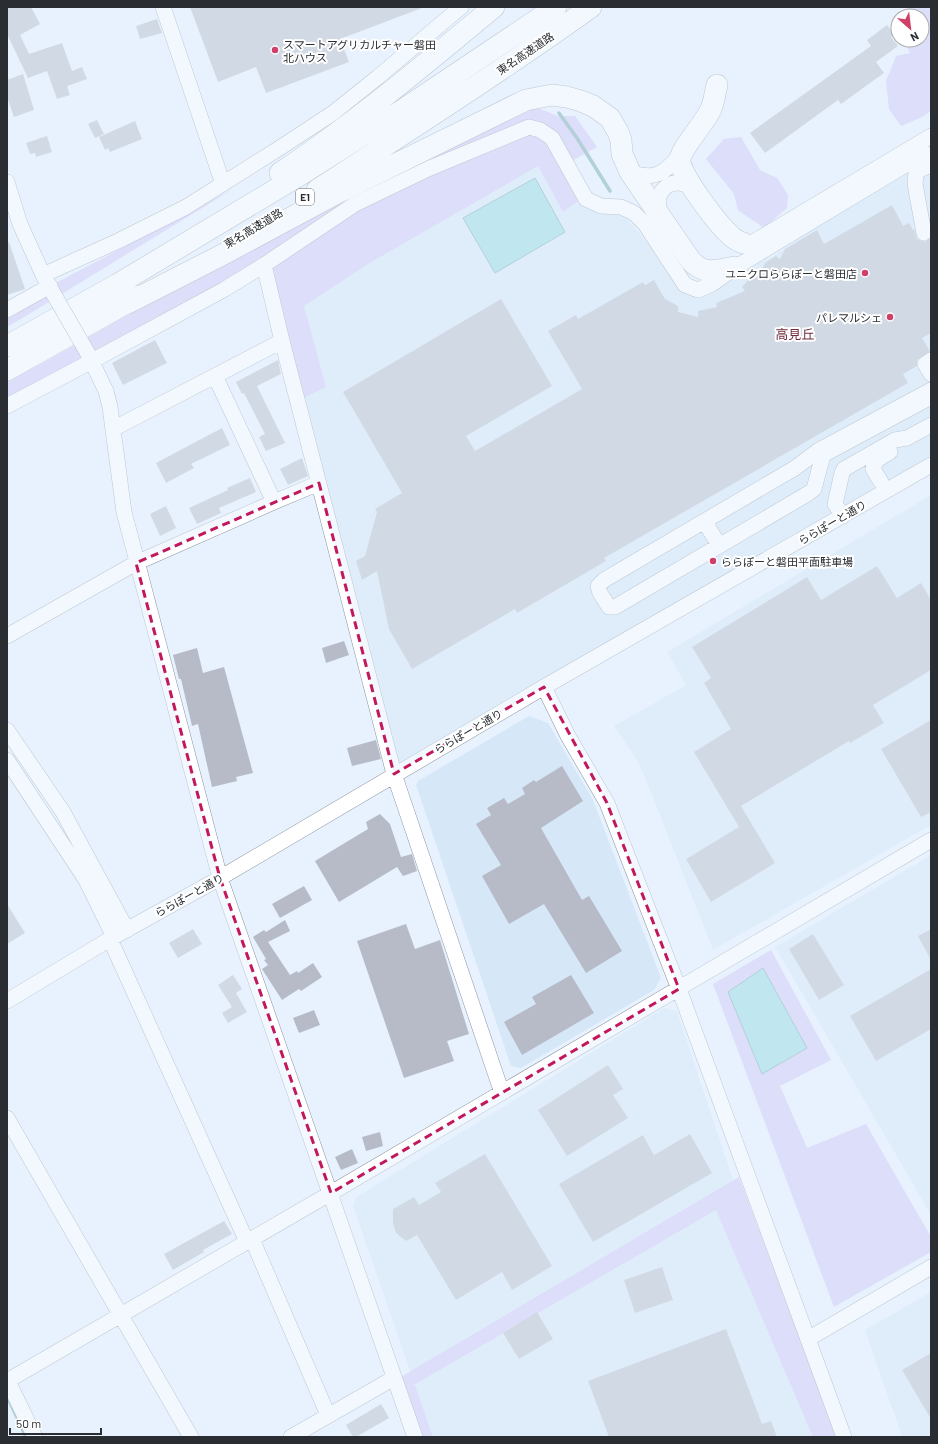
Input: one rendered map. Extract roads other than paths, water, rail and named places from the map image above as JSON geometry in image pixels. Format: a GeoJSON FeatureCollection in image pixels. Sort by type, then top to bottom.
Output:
{"type":"FeatureCollection","features":[{"type":"Feature","properties":{"kind":"highway"},"geometry":{"type":"LineString","coordinates":[[118,284],[184,236],[285,169],[356,119],[494,7]]}},
{"type":"Feature","properties":{"kind":"highway","name":"東名高速道路"},"geometry":{"type":"LineString","coordinates":[[7,346],[118,284],[305,172],[556,7]]}},
{"type":"Feature","properties":{"kind":"highway","name":"東名高速道路"},"geometry":{"type":"LineString","coordinates":[[7,370],[128,303],[316,190],[416,126],[563,28],[591,7]]}},
{"type":"Feature","properties":{"kind":"highway"},"geometry":{"type":"LineString","coordinates":[[717,85],[711,108],[680,158],[682,169],[697,194],[724,230],[732,237],[743,243]]}},
{"type":"Feature","properties":{"kind":"highway"},"geometry":{"type":"LineString","coordinates":[[128,303],[218,257],[338,192],[526,100],[552,95],[581,101],[593,106],[610,118],[621,140],[622,154],[630,172],[691,261],[699,268],[707,271],[736,268]]}},
{"type":"Feature","properties":{"kind":"street"},"geometry":{"type":"LineString","coordinates":[[163,7],[223,184]]}},
{"type":"Feature","properties":{"kind":"street"},"geometry":{"type":"LineString","coordinates":[[7,310],[118,241],[186,207],[333,113],[461,7]]}},
{"type":"Feature","properties":{"kind":"street"},"geometry":{"type":"LineString","coordinates":[[7,406],[90,357],[224,289],[264,266],[355,204],[430,168],[529,127],[540,130],[552,138],[586,199],[601,206],[621,207],[634,213],[645,224],[685,285],[698,290],[712,284],[917,158],[931,154]]}},
{"type":"Feature","properties":{"kind":"street"},"geometry":{"type":"LineString","coordinates":[[743,243],[750,244],[931,136]]}},
{"type":"Feature","properties":{"kind":"street"},"geometry":{"type":"LineString","coordinates":[[630,172],[641,176],[655,175],[662,172],[683,152]]}},
{"type":"Feature","properties":{"kind":"street"},"geometry":{"type":"LineString","coordinates":[[924,234],[915,184],[916,173],[923,168],[931,166]]}},
{"type":"Feature","properties":{"kind":"street"},"geometry":{"type":"LineString","coordinates":[[7,182],[20,224],[49,285],[90,357],[106,391],[113,429],[124,512],[136,563],[220,878],[415,1437]]}},
{"type":"Feature","properties":{"kind":"street"},"geometry":{"type":"LineString","coordinates":[[659,214],[659,199],[665,188],[670,185],[682,183],[697,194]]}},
{"type":"Feature","properties":{"kind":"street"},"geometry":{"type":"LineString","coordinates":[[264,266],[394,774],[502,1093]]}},
{"type":"Feature","properties":{"kind":"street"},"geometry":{"type":"LineString","coordinates":[[113,429],[282,341]]}},
{"type":"Feature","properties":{"kind":"street"},"geometry":{"type":"LineString","coordinates":[[931,360],[925,364],[931,374]]}},
{"type":"Feature","properties":{"kind":"street"},"geometry":{"type":"LineString","coordinates":[[215,376],[274,502]]}},
{"type":"Feature","properties":{"kind":"street"},"geometry":{"type":"LineString","coordinates":[[931,393],[823,455],[814,489],[809,493],[615,607],[609,607],[600,593],[598,586],[604,580],[795,468],[820,450],[931,393]]}},
{"type":"Feature","properties":{"kind":"street"},"geometry":{"type":"LineString","coordinates":[[843,516],[836,504],[844,468],[895,440],[907,438],[931,425]]}},
{"type":"Feature","properties":{"kind":"street"},"geometry":{"type":"LineString","coordinates":[[881,482],[872,469],[874,463],[879,458],[931,429]]}},
{"type":"Feature","properties":{"kind":"street","name":"ららぽーと通り"},"geometry":{"type":"LineString","coordinates":[[7,1000],[117,935],[220,878],[394,774],[544,687],[931,465]]}},
{"type":"Feature","properties":{"kind":"street"},"geometry":{"type":"LineString","coordinates":[[795,468],[811,476],[816,483]]}},
{"type":"Feature","properties":{"kind":"street"},"geometry":{"type":"LineString","coordinates":[[7,636],[136,563],[319,483]]}},
{"type":"Feature","properties":{"kind":"street"},"geometry":{"type":"LineString","coordinates":[[704,522],[719,545]]}},
{"type":"Feature","properties":{"kind":"street"},"geometry":{"type":"LineString","coordinates":[[544,687],[568,736],[607,803],[679,989],[844,1437]]}},
{"type":"Feature","properties":{"kind":"street"},"geometry":{"type":"LineString","coordinates":[[7,730],[63,812],[249,1241],[328,1416]]}},
{"type":"Feature","properties":{"kind":"street"},"geometry":{"type":"LineString","coordinates":[[7,760],[86,880],[117,935]]}},
{"type":"Feature","properties":{"kind":"street"},"geometry":{"type":"LineString","coordinates":[[34,1437],[8,1381],[502,1093],[931,840]]}},
{"type":"Feature","properties":{"kind":"street"},"geometry":{"type":"LineString","coordinates":[[7,1118],[191,1437]]}},
{"type":"Feature","properties":{"kind":"street"},"geometry":{"type":"LineString","coordinates":[[808,1339],[931,1267]]}},
{"type":"Feature","properties":{"kind":"street"},"geometry":{"type":"LineString","coordinates":[[291,1437],[394,1378]]}},
{"type":"Feature","properties":{"kind":"water"},"geometry":{"type":"Polygon","coordinates":[[[535,178],[565,232],[495,273],[463,218],[535,178]]]}},
{"type":"Feature","properties":{"kind":"water"},"geometry":{"type":"Polygon","coordinates":[[[763,968],[807,1048],[762,1074],[728,992],[763,968]]]}},
{"type":"Feature","properties":{"kind":"waterway"},"geometry":{"type":"LineString","coordinates":[[559,113],[577,138],[610,191]]}},
{"type":"Feature","properties":{"kind":"waterway"},"geometry":{"type":"LineString","coordinates":[[7,1396],[26,1437]]}},
{"type":"Feature","properties":{"kind":"place","name":"スマートアグリカルチャー磐田 北ハウス"},"geometry":{"type":"Point","coordinates":[275,50]}},
{"type":"Feature","properties":{"kind":"place","name":"ユニクロららぽーと磐田店"},"geometry":{"type":"Point","coordinates":[865,273]}},
{"type":"Feature","properties":{"kind":"place","name":"パレマルシェ"},"geometry":{"type":"Point","coordinates":[890,317]}},
{"type":"Feature","properties":{"kind":"place","name":"ららぽーと磐田平面駐車場"},"geometry":{"type":"Point","coordinates":[713,561]}},
{"type":"Feature","properties":{"kind":"district","name":"高見丘"},"geometry":{"type":"Point","coordinates":[795,334]}}]}
